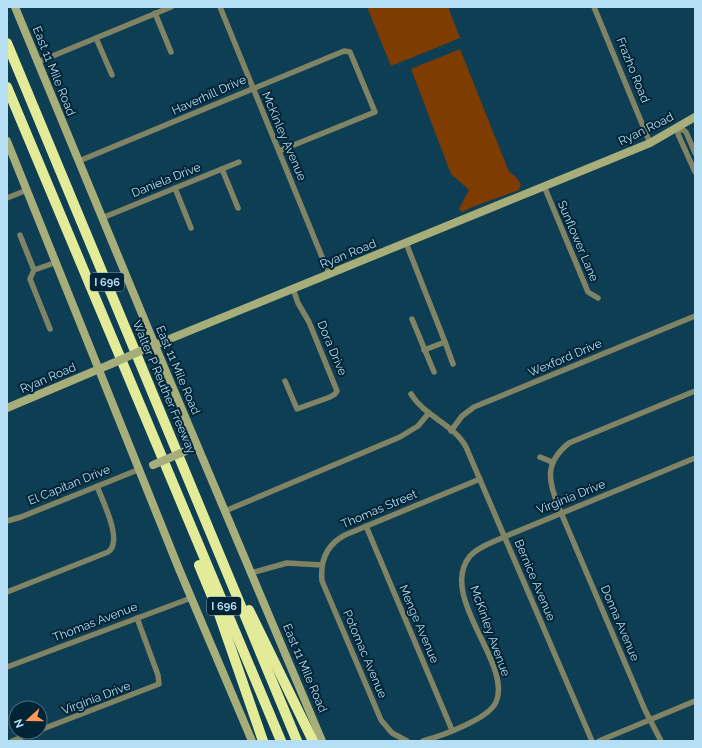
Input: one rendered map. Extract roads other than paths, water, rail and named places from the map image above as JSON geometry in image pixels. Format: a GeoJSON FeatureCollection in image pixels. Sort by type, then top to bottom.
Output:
{"type":"FeatureCollection","features":[{"type":"Feature","properties":{"kind":"highway","name":"Walter P Reuther Freeway"},"geometry":{"type":"LineString","coordinates":[[7,42],[297,741]]}},
{"type":"Feature","properties":{"kind":"highway","name":"I 696"},"geometry":{"type":"LineString","coordinates":[[7,87],[281,741]]}},
{"type":"Feature","properties":{"kind":"highway"},"geometry":{"type":"LineString","coordinates":[[167,471],[175,503],[218,611],[263,741]]}},
{"type":"Feature","properties":{"kind":"highway"},"geometry":{"type":"LineString","coordinates":[[206,522],[313,741]]}},
{"type":"Feature","properties":{"kind":"main road","name":"East 11 Mile Road"},"geometry":{"type":"LineString","coordinates":[[15,7],[154,345],[322,741]]}},
{"type":"Feature","properties":{"kind":"main road","name":"Ryan Road"},"geometry":{"type":"LineString","coordinates":[[7,408],[154,345],[650,143],[695,118]]}},
{"type":"Feature","properties":{"kind":"main road"},"geometry":{"type":"LineString","coordinates":[[7,141],[191,598],[252,741]]}},
{"type":"Feature","properties":{"kind":"main road","name":"El Capitan Drive"},"geometry":{"type":"LineString","coordinates":[[140,470],[188,450],[192,447],[194,438]]}},
{"type":"Feature","properties":{"kind":"street"},"geometry":{"type":"LineString","coordinates":[[38,62],[171,7]]}},
{"type":"Feature","properties":{"kind":"street","name":"McKinley Avenue"},"geometry":{"type":"LineString","coordinates":[[220,7],[329,274]]}},
{"type":"Feature","properties":{"kind":"street","name":"Frazho Road"},"geometry":{"type":"LineString","coordinates":[[594,7],[650,143]]}},
{"type":"Feature","properties":{"kind":"street"},"geometry":{"type":"LineString","coordinates":[[155,14],[171,52]]}},
{"type":"Feature","properties":{"kind":"street"},"geometry":{"type":"LineString","coordinates":[[96,38],[112,76]]}},
{"type":"Feature","properties":{"kind":"street","name":"Haverhill Drive"},"geometry":{"type":"LineString","coordinates":[[79,162],[223,102],[252,88],[344,51],[348,51],[352,54],[375,112],[279,152]]}},
{"type":"Feature","properties":{"kind":"street"},"geometry":{"type":"LineString","coordinates":[[695,153],[686,132],[679,127],[678,134],[695,172]]}},
{"type":"Feature","properties":{"kind":"street","name":"Daniela Drive"},"geometry":{"type":"LineString","coordinates":[[102,218],[239,162]]}},
{"type":"Feature","properties":{"kind":"street"},"geometry":{"type":"LineString","coordinates":[[222,169],[238,208]]}},
{"type":"Feature","properties":{"kind":"street","name":"Sunflower Lane"},"geometry":{"type":"LineString","coordinates":[[544,186],[588,292],[598,298]]}},
{"type":"Feature","properties":{"kind":"street"},"geometry":{"type":"LineString","coordinates":[[175,188],[191,228]]}},
{"type":"Feature","properties":{"kind":"street"},"geometry":{"type":"LineString","coordinates":[[7,198],[27,190]]}},
{"type":"Feature","properties":{"kind":"street"},"geometry":{"type":"LineString","coordinates":[[20,235],[34,270],[30,279],[50,329]]}},
{"type":"Feature","properties":{"kind":"street"},"geometry":{"type":"LineString","coordinates":[[406,243],[453,364]]}},
{"type":"Feature","properties":{"kind":"street"},"geometry":{"type":"LineString","coordinates":[[34,270],[56,262]]}},
{"type":"Feature","properties":{"kind":"street","name":"Dora Drive"},"geometry":{"type":"LineString","coordinates":[[285,381],[297,409],[330,397],[337,391],[310,322],[300,307],[293,289]]}},
{"type":"Feature","properties":{"kind":"street","name":"Wexford Drive"},"geometry":{"type":"LineString","coordinates":[[451,431],[462,416],[474,407],[695,316]]}},
{"type":"Feature","properties":{"kind":"street"},"geometry":{"type":"LineString","coordinates":[[412,319],[434,372]]}},
{"type":"Feature","properties":{"kind":"street"},"geometry":{"type":"LineString","coordinates":[[424,350],[444,342]]}},
{"type":"Feature","properties":{"kind":"street"},"geometry":{"type":"LineString","coordinates":[[561,513],[550,484],[550,475],[552,462],[561,450],[575,440],[695,391]]}},
{"type":"Feature","properties":{"kind":"street"},"geometry":{"type":"LineString","coordinates":[[225,511],[400,437],[418,426],[428,414],[419,406],[411,394]]}},
{"type":"Feature","properties":{"kind":"street","name":"Bernice Avenue"},"geometry":{"type":"LineString","coordinates":[[428,414],[463,441],[592,741]]}},
{"type":"Feature","properties":{"kind":"street"},"geometry":{"type":"LineString","coordinates":[[540,457],[552,462]]}},
{"type":"Feature","properties":{"kind":"street","name":"Virginia Drive"},"geometry":{"type":"LineString","coordinates":[[464,567],[470,557],[478,550],[504,537],[695,458]]}},
{"type":"Feature","properties":{"kind":"street","name":"El Capitan Drive"},"geometry":{"type":"LineString","coordinates":[[7,521],[21,517],[140,470]]}},
{"type":"Feature","properties":{"kind":"street","name":"Thomas Street"},"geometry":{"type":"LineString","coordinates":[[322,565],[325,554],[335,541],[366,526],[480,479]]}},
{"type":"Feature","properties":{"kind":"street"},"geometry":{"type":"LineString","coordinates":[[7,592],[108,552],[113,548],[115,540],[109,517],[97,486]]}},
{"type":"Feature","properties":{"kind":"street","name":"Donna Avenue"},"geometry":{"type":"LineString","coordinates":[[561,513],[650,719],[661,741]]}},
{"type":"Feature","properties":{"kind":"street","name":"Menge Avenue"},"geometry":{"type":"LineString","coordinates":[[366,526],[452,730]]}},
{"type":"Feature","properties":{"kind":"street"},"geometry":{"type":"LineString","coordinates":[[251,573],[287,563],[322,565]]}},
{"type":"Feature","properties":{"kind":"street","name":"Potomac Avenue"},"geometry":{"type":"LineString","coordinates":[[322,565],[322,581],[381,720],[392,733],[407,741]]}},
{"type":"Feature","properties":{"kind":"street","name":"McKinley Avenue"},"geometry":{"type":"LineString","coordinates":[[452,730],[479,719],[487,713],[496,702],[499,694],[497,677],[461,584],[464,567]]}},
{"type":"Feature","properties":{"kind":"street","name":"Thomas Avenue"},"geometry":{"type":"LineString","coordinates":[[7,667],[191,598]]}},
{"type":"Feature","properties":{"kind":"street","name":"Virginia Drive"},"geometry":{"type":"LineString","coordinates":[[48,727],[159,684],[158,675],[137,618]]}},
{"type":"Feature","properties":{"kind":"street"},"geometry":{"type":"LineString","coordinates":[[599,741],[695,701]]}},
{"type":"Feature","properties":{"kind":"street"},"geometry":{"type":"LineString","coordinates":[[423,741],[452,730]]}}]}
